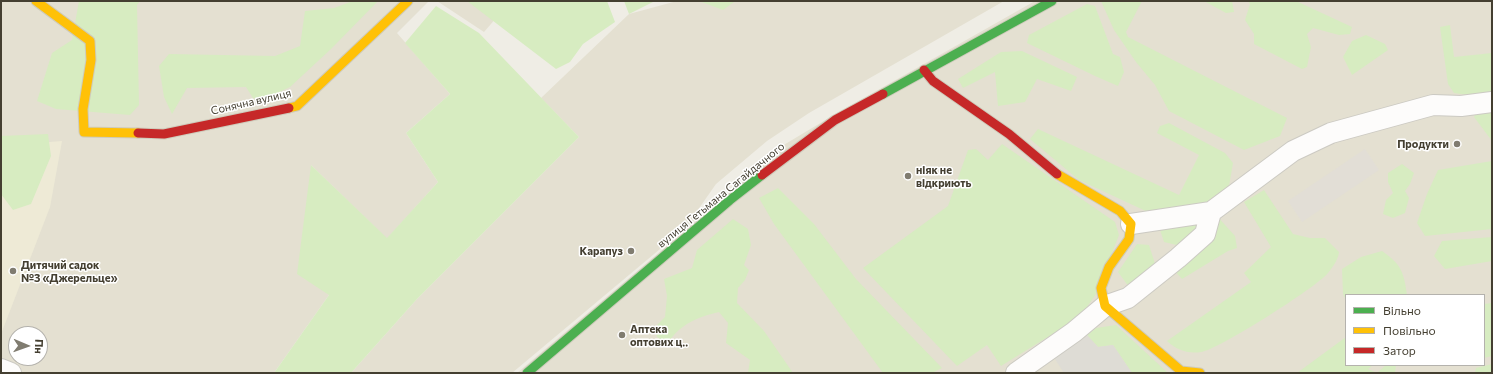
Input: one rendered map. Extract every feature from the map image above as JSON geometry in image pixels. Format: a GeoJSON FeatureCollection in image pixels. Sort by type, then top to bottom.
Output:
{"type":"FeatureCollection","features":[{"type":"Feature","properties":{"kind":"street","name":"Сонячна вулиця"},"geometry":{"type":"LineString","coordinates":[[36,1],[90,41],[91,60],[83,109],[84,132],[164,134],[297,106],[408,1]]}},
{"type":"Feature","properties":{"kind":"street","name":"вулиця Гетьмана Сагайдачного"},"geometry":{"type":"LineString","coordinates":[[527,373],[730,200],[835,120],[1052,1]]}},
{"type":"Feature","properties":{"kind":"street"},"geometry":{"type":"LineString","coordinates":[[924,70],[933,81],[1009,134],[1058,174],[1120,211],[1131,224]]}},
{"type":"Feature","properties":{"kind":"street"},"geometry":{"type":"LineString","coordinates":[[1131,224],[1211,212],[1293,152],[1331,133],[1433,105],[1461,106],[1492,102]]}},
{"type":"Feature","properties":{"kind":"street"},"geometry":{"type":"LineString","coordinates":[[1016,373],[1074,332],[1105,306],[1128,298],[1189,248],[1205,234],[1211,212]]}},
{"type":"Feature","properties":{"kind":"street"},"geometry":{"type":"LineString","coordinates":[[1131,224],[1128,239],[1109,267],[1101,288],[1105,306],[1181,370],[1200,373]]}},
{"type":"Feature","properties":{"kind":"street"},"geometry":{"type":"LineString","coordinates":[[1,369],[11,373]]}},
{"type":"Feature","properties":{"kind":"shaded area"},"geometry":{"type":"Polygon","coordinates":[[[1,1],[429,1],[397,33],[450,94],[406,133],[438,182],[387,239],[311,165],[329,295],[274,373],[1,373],[1,1]]]}},
{"type":"Feature","properties":{"kind":"shaded area"},"geometry":{"type":"Polygon","coordinates":[[[437,1],[511,1],[484,32],[437,1]]]}},
{"type":"Feature","properties":{"kind":"shaded area"},"geometry":{"type":"Polygon","coordinates":[[[677,1],[1004,1],[809,113],[767,141],[716,184],[695,214],[697,218],[512,373],[351,373],[417,299],[579,137],[541,98],[629,14],[677,1]]]}},
{"type":"Feature","properties":{"kind":"shaded area"},"geometry":{"type":"Polygon","coordinates":[[[1035,1],[1492,1],[1492,373],[517,373],[727,195],[777,149],[832,116],[1035,1]]]}},
{"type":"Feature","properties":{"kind":"shaded area","name":"Дитячий садок №3 «Джерельце»"},"geometry":{"type":"Polygon","coordinates":[[[62,141],[50,207],[1,334],[1,146],[62,141]]]}},
{"type":"Feature","properties":{"kind":"shaded area"},"geometry":{"type":"Polygon","coordinates":[[[1365,149],[1379,170],[1302,222],[1288,201],[1365,149]]]}},
{"type":"Feature","properties":{"kind":"shaded area"},"geometry":{"type":"Polygon","coordinates":[[[1087,335],[1098,347],[1113,345],[1132,373],[1064,373],[1053,356],[1087,335]]]}},
{"type":"Feature","properties":{"kind":"green space"},"geometry":{"type":"Polygon","coordinates":[[[79,1],[140,1],[137,5],[139,105],[130,115],[56,109],[37,101],[52,53],[72,40],[79,1]]]}},
{"type":"Feature","properties":{"kind":"green space"},"geometry":{"type":"Polygon","coordinates":[[[353,1],[378,1],[331,49],[290,87],[260,101],[253,98],[246,87],[187,88],[172,114],[164,97],[159,66],[169,54],[275,56],[300,46],[305,11],[334,8],[353,1]]]}},
{"type":"Feature","properties":{"kind":"green space"},"geometry":{"type":"Polygon","coordinates":[[[467,1],[607,1],[615,22],[583,44],[570,62],[556,69],[467,1]]]}},
{"type":"Feature","properties":{"kind":"green space"},"geometry":{"type":"Polygon","coordinates":[[[624,1],[655,1],[629,14],[624,1]]]}},
{"type":"Feature","properties":{"kind":"green space"},"geometry":{"type":"Polygon","coordinates":[[[699,1],[733,1],[734,2],[723,10],[699,1]]]}},
{"type":"Feature","properties":{"kind":"green space"},"geometry":{"type":"Polygon","coordinates":[[[1101,1],[1142,1],[1126,32],[1128,37],[1287,118],[1280,136],[1244,150],[1169,111],[1155,85],[1136,62],[1114,30],[1101,1]]]}},
{"type":"Feature","properties":{"kind":"green space"},"geometry":{"type":"Polygon","coordinates":[[[1204,1],[1232,1],[1234,12],[1226,13],[1204,1]]]}},
{"type":"Feature","properties":{"kind":"green space"},"geometry":{"type":"Polygon","coordinates":[[[1248,1],[1296,1],[1352,27],[1350,34],[1339,35],[1313,28],[1307,34],[1311,47],[1307,67],[1302,69],[1254,44],[1254,34],[1245,20],[1250,4],[1248,1]]]}},
{"type":"Feature","properties":{"kind":"green space"},"geometry":{"type":"Polygon","coordinates":[[[1087,4],[1095,6],[1113,54],[1120,57],[1124,72],[1118,86],[1027,43],[1029,35],[1087,4]]]}},
{"type":"Feature","properties":{"kind":"green space"},"geometry":{"type":"Polygon","coordinates":[[[436,6],[479,33],[579,137],[417,299],[351,373],[274,373],[329,295],[297,274],[311,165],[387,238],[438,182],[406,133],[450,94],[405,43],[436,6]]]}},
{"type":"Feature","properties":{"kind":"green space"},"geometry":{"type":"Polygon","coordinates":[[[1450,25],[1454,57],[1492,53],[1492,141],[1474,117],[1481,97],[1454,93],[1448,84],[1440,27],[1450,25]]]}},
{"type":"Feature","properties":{"kind":"green space"},"geometry":{"type":"Polygon","coordinates":[[[1366,35],[1385,44],[1388,50],[1352,75],[1343,57],[1352,41],[1366,35]]]}},
{"type":"Feature","properties":{"kind":"green space"},"geometry":{"type":"Polygon","coordinates":[[[1022,51],[1077,77],[1071,91],[1037,79],[1025,102],[998,106],[995,72],[963,88],[958,79],[1001,52],[1022,51]]]}},
{"type":"Feature","properties":{"kind":"green space"},"geometry":{"type":"Polygon","coordinates":[[[1169,123],[1225,153],[1233,163],[1229,186],[1200,207],[1150,213],[1079,180],[1030,139],[1038,129],[1179,195],[1199,155],[1157,133],[1160,126],[1169,123]]]}},
{"type":"Feature","properties":{"kind":"green space"},"geometry":{"type":"Polygon","coordinates":[[[48,134],[51,156],[31,204],[13,210],[1,194],[1,136],[48,134]]]}},
{"type":"Feature","properties":{"kind":"green space"},"geometry":{"type":"Polygon","coordinates":[[[1002,144],[1115,222],[1119,235],[1096,294],[1080,317],[1001,366],[987,345],[957,366],[863,268],[948,206],[968,150],[976,149],[988,160],[1002,144]]]}},
{"type":"Feature","properties":{"kind":"green space"},"geometry":{"type":"Polygon","coordinates":[[[1492,161],[1492,229],[1425,236],[1417,223],[1427,194],[1438,170],[1492,161]]]}},
{"type":"Feature","properties":{"kind":"green space"},"geometry":{"type":"Polygon","coordinates":[[[1402,164],[1414,173],[1410,184],[1405,191],[1409,198],[1405,213],[1393,218],[1383,214],[1386,200],[1393,193],[1388,182],[1388,173],[1402,164]]]}},
{"type":"Feature","properties":{"kind":"green space"},"geometry":{"type":"Polygon","coordinates":[[[778,188],[814,224],[856,279],[942,368],[932,373],[883,373],[774,224],[759,198],[778,188]]]}},
{"type":"Feature","properties":{"kind":"green space"},"geometry":{"type":"Polygon","coordinates":[[[1264,190],[1293,234],[1310,238],[1325,238],[1339,252],[1338,258],[1328,273],[1306,291],[1226,341],[1201,352],[1187,352],[1178,349],[1167,341],[1251,282],[1244,273],[1271,247],[1244,202],[1264,190]]]}},
{"type":"Feature","properties":{"kind":"green space"},"geometry":{"type":"Polygon","coordinates":[[[1216,215],[1235,236],[1237,248],[1228,251],[1182,279],[1172,268],[1181,246],[1164,242],[1160,230],[1216,215]]]}},
{"type":"Feature","properties":{"kind":"green space"},"geometry":{"type":"Polygon","coordinates":[[[733,219],[748,229],[751,245],[744,265],[749,270],[745,280],[738,288],[737,303],[764,331],[793,373],[748,373],[750,360],[726,343],[728,323],[719,312],[690,322],[678,331],[668,343],[657,337],[655,327],[665,317],[667,296],[664,279],[692,268],[697,250],[733,219]]]}},
{"type":"Feature","properties":{"kind":"green space"},"geometry":{"type":"Polygon","coordinates":[[[1492,237],[1492,261],[1445,269],[1434,256],[1442,241],[1492,237]]]}},
{"type":"Feature","properties":{"kind":"green space"},"geometry":{"type":"Polygon","coordinates":[[[1137,244],[1149,245],[1157,270],[1129,287],[1118,272],[1137,244]]]}},
{"type":"Feature","properties":{"kind":"green space"},"geometry":{"type":"Polygon","coordinates":[[[1382,251],[1394,260],[1403,274],[1407,294],[1345,294],[1345,298],[1343,294],[1342,269],[1361,257],[1382,251]]]}},
{"type":"Feature","properties":{"kind":"green space"},"geometry":{"type":"Polygon","coordinates":[[[1492,303],[1492,356],[1485,358],[1485,304],[1492,303]]]}},
{"type":"Feature","properties":{"kind":"green space"},"geometry":{"type":"Polygon","coordinates":[[[1116,325],[1168,373],[1132,373],[1113,345],[1098,347],[1087,335],[1096,328],[1116,325]]]}},
{"type":"Feature","properties":{"kind":"green space"},"geometry":{"type":"Polygon","coordinates":[[[1345,338],[1345,366],[1372,366],[1368,369],[1377,373],[1297,373],[1345,338]]]}},
{"type":"Feature","properties":{"kind":"green space"},"geometry":{"type":"Polygon","coordinates":[[[1492,364],[1492,373],[1475,373],[1476,368],[1492,364]]]}},
{"type":"Feature","properties":{"kind":"green space"},"geometry":{"type":"Polygon","coordinates":[[[1385,366],[1396,366],[1395,373],[1377,373],[1385,366]]]}},
{"type":"Feature","properties":{"kind":"traffic: fast"},"geometry":{"type":"LineString","coordinates":[[883,94],[1052,1]]}},
{"type":"Feature","properties":{"kind":"traffic: fast"},"geometry":{"type":"LineString","coordinates":[[527,373],[730,200],[762,175]]}},
{"type":"Feature","properties":{"kind":"traffic: slow"},"geometry":{"type":"LineString","coordinates":[[36,1],[90,41],[91,60],[83,109],[84,132],[138,133]]}},
{"type":"Feature","properties":{"kind":"traffic: slow"},"geometry":{"type":"LineString","coordinates":[[289,108],[297,106],[408,1]]}},
{"type":"Feature","properties":{"kind":"traffic: slow"},"geometry":{"type":"LineString","coordinates":[[1057,174],[1120,211],[1131,224],[1129,239],[1109,267],[1101,288],[1105,306],[1181,371],[1200,373]]}},
{"type":"Feature","properties":{"kind":"traffic: jam"},"geometry":{"type":"LineString","coordinates":[[924,70],[933,81],[1009,134],[1057,174]]}},
{"type":"Feature","properties":{"kind":"traffic: jam"},"geometry":{"type":"LineString","coordinates":[[762,175],[835,120],[883,94]]}},
{"type":"Feature","properties":{"kind":"traffic: jam"},"geometry":{"type":"LineString","coordinates":[[138,133],[164,134],[289,108]]}},
{"type":"Feature","properties":{"kind":"place","name":"Продукти"},"geometry":{"type":"Point","coordinates":[1457,144]}},
{"type":"Feature","properties":{"kind":"place","name":"ніяк не відкриють"},"geometry":{"type":"Point","coordinates":[908,176]}},
{"type":"Feature","properties":{"kind":"place","name":"Карапуз"},"geometry":{"type":"Point","coordinates":[631,251]}},
{"type":"Feature","properties":{"kind":"place","name":"Дитячий садок №3 «Джерельце»"},"geometry":{"type":"Point","coordinates":[13,271]}},
{"type":"Feature","properties":{"kind":"place","name":"Аптека оптових ц‥"},"geometry":{"type":"Point","coordinates":[622,335]}}]}
